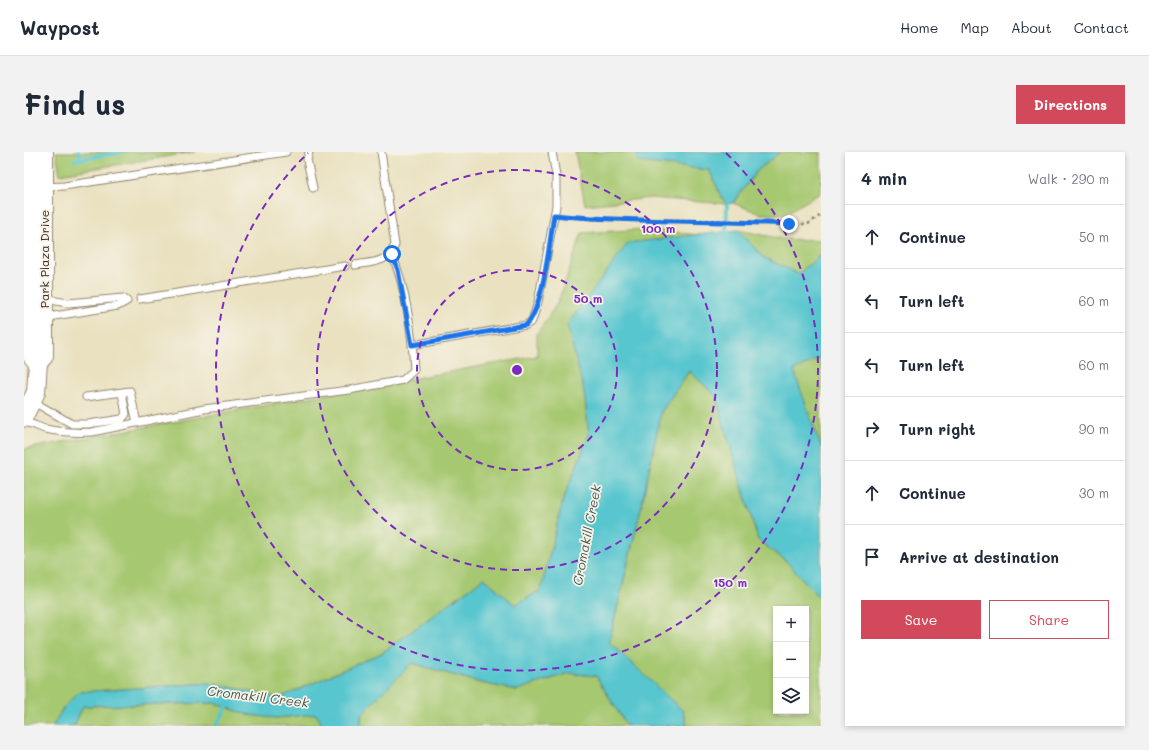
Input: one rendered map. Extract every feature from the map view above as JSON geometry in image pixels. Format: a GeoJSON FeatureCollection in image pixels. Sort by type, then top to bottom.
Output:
{"type":"FeatureCollection","features":[{"type":"Feature","properties":{"kind":"street","name":"Park Plaza Drive"},"geometry":{"type":"LineString","coordinates":[[28,152],[44,295],[35,322]]}},
{"type":"Feature","properties":{"kind":"street","name":"Park Plaza Drive"},"geometry":{"type":"LineString","coordinates":[[28,409],[36,392],[38,364],[44,356],[35,322],[33,187],[44,152]]}},
{"type":"Feature","properties":{"kind":"lane"},"geometry":{"type":"LineString","coordinates":[[33,187],[64,186],[286,152]]}},
{"type":"Feature","properties":{"kind":"lane"},"geometry":{"type":"LineString","coordinates":[[309,152],[307,160],[313,188]]}},
{"type":"Feature","properties":{"kind":"lane"},"geometry":{"type":"LineString","coordinates":[[24,423],[30,422],[43,429],[76,433],[113,429],[204,409],[349,390],[403,380],[414,370],[412,345],[398,270],[392,254],[395,245],[394,234],[381,152]]}},
{"type":"Feature","properties":{"kind":"lane"},"geometry":{"type":"LineString","coordinates":[[412,345],[526,325],[532,321],[538,302],[554,215],[556,176],[552,152]]}},
{"type":"Feature","properties":{"kind":"lane"},"geometry":{"type":"LineString","coordinates":[[355,264],[384,259],[392,254]]}},
{"type":"Feature","properties":{"kind":"lane"},"geometry":{"type":"LineString","coordinates":[[140,299],[345,266]]}},
{"type":"Feature","properties":{"kind":"lane"},"geometry":{"type":"LineString","coordinates":[[35,322],[54,316],[118,306],[127,301],[123,298],[68,303],[56,302],[44,295]]}},
{"type":"Feature","properties":{"kind":"lane"},"geometry":{"type":"LineString","coordinates":[[86,397],[130,391],[137,423]]}},
{"type":"Feature","properties":{"kind":"lane"},"geometry":{"type":"LineString","coordinates":[[122,392],[126,414],[137,423]]}},
{"type":"Feature","properties":{"kind":"lane"},"geometry":{"type":"LineString","coordinates":[[28,409],[72,424],[88,424],[122,419],[126,414]]}},
{"type":"Feature","properties":{"kind":"path"},"geometry":{"type":"LineString","coordinates":[[554,215],[593,219],[808,224],[821,215]]}},
{"type":"Feature","properties":{"kind":"green space"},"geometry":{"type":"Polygon","coordinates":[[[56,152],[195,152],[60,174],[56,152]]]}},
{"type":"Feature","properties":{"kind":"green space"},"geometry":{"type":"Polygon","coordinates":[[[575,152],[644,152],[638,161],[709,170],[722,198],[727,204],[650,198],[585,205],[575,152]]]}},
{"type":"Feature","properties":{"kind":"green space"},"geometry":{"type":"Polygon","coordinates":[[[780,152],[821,152],[821,193],[784,214],[761,214],[733,203],[757,171],[780,152]]]}},
{"type":"Feature","properties":{"kind":"green space"},"geometry":{"type":"Polygon","coordinates":[[[645,229],[700,235],[628,243],[584,391],[589,435],[563,500],[541,590],[515,605],[484,578],[382,653],[279,698],[210,683],[79,692],[65,706],[52,726],[24,726],[24,449],[537,356],[537,334],[558,302],[582,233],[645,229]]]}},
{"type":"Feature","properties":{"kind":"green space"},"geometry":{"type":"Polygon","coordinates":[[[738,230],[783,239],[821,240],[821,255],[798,274],[763,257],[738,230]]]}},
{"type":"Feature","properties":{"kind":"green space"},"geometry":{"type":"Polygon","coordinates":[[[821,357],[821,447],[793,371],[821,357]]]}},
{"type":"Feature","properties":{"kind":"green space"},"geometry":{"type":"Polygon","coordinates":[[[689,371],[715,395],[758,540],[786,561],[821,599],[821,726],[687,726],[683,711],[609,643],[641,508],[661,412],[689,371]]]}},
{"type":"Feature","properties":{"kind":"green space"},"geometry":{"type":"Polygon","coordinates":[[[412,663],[481,683],[517,690],[569,673],[596,676],[627,726],[361,726],[361,714],[412,663]]]}},
{"type":"Feature","properties":{"kind":"green space"},"geometry":{"type":"Polygon","coordinates":[[[214,703],[249,715],[276,718],[316,714],[323,726],[74,726],[83,706],[214,703]]]}},
{"type":"Feature","properties":{"kind":"water"},"geometry":{"type":"Polygon","coordinates":[[[644,152],[780,152],[757,171],[733,203],[727,204],[722,198],[709,170],[638,162],[636,158],[638,154],[643,154],[644,152]]]}},
{"type":"Feature","properties":{"kind":"water","name":"Cromakill Creek"},"geometry":{"type":"Polygon","coordinates":[[[738,230],[763,257],[798,274],[821,255],[821,357],[794,371],[821,447],[821,599],[786,561],[758,540],[715,395],[689,371],[661,412],[641,508],[609,642],[683,711],[687,726],[627,726],[596,676],[569,673],[517,690],[481,683],[412,663],[361,714],[361,726],[323,726],[316,714],[276,718],[249,715],[214,703],[83,706],[74,726],[52,726],[65,706],[79,692],[210,683],[279,698],[382,653],[484,578],[515,605],[541,590],[563,500],[589,435],[584,391],[567,325],[628,243],[738,230]]]}},
{"type":"Feature","properties":{"kind":"waterway"},"geometry":{"type":"LineString","coordinates":[[79,152],[80,159]]}},
{"type":"Feature","properties":{"kind":"waterway"},"geometry":{"type":"LineString","coordinates":[[75,160],[123,152]]}},
{"type":"Feature","properties":{"kind":"waterway"},"geometry":{"type":"LineString","coordinates":[[726,236],[727,204]]}},
{"type":"Feature","properties":{"kind":"waterway","name":"Cromakill Creek"},"geometry":{"type":"LineString","coordinates":[[216,726],[229,704]]}},
{"type":"Feature","properties":{"kind":"route"},"geometry":{"type":"LineString","coordinates":[[392,254],[398,270],[402,288],[412,345],[526,325],[532,321],[538,302],[554,215],[593,219],[729,221],[789,224]]}}]}
